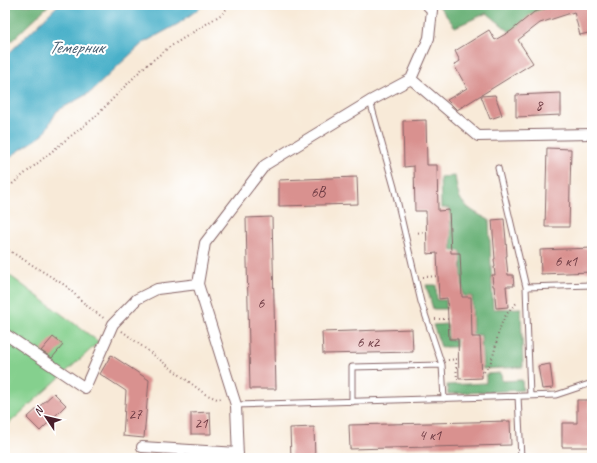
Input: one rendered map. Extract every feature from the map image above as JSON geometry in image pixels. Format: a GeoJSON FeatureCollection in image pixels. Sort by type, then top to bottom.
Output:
{"type":"FeatureCollection","features":[{"type":"Feature","properties":{"kind":"street"},"geometry":{"type":"LineString","coordinates":[[142,447],[238,456],[236,405],[198,284],[205,242],[264,165],[370,101],[411,79],[429,38],[431,7]]}},
{"type":"Feature","properties":{"kind":"street"},"geometry":{"type":"LineString","coordinates":[[411,79],[478,136],[592,134]]}},
{"type":"Feature","properties":{"kind":"street"},"geometry":{"type":"LineString","coordinates":[[5,334],[85,388],[113,324],[137,299],[157,289],[198,284]]}},
{"type":"Feature","properties":{"kind":"lane"},"geometry":{"type":"LineString","coordinates":[[370,101],[394,187],[421,302],[442,365],[444,398]]}},
{"type":"Feature","properties":{"kind":"lane"},"geometry":{"type":"LineString","coordinates":[[498,168],[526,287],[530,396]]}},
{"type":"Feature","properties":{"kind":"lane"},"geometry":{"type":"LineString","coordinates":[[526,287],[592,285]]}},
{"type":"Feature","properties":{"kind":"lane"},"geometry":{"type":"LineString","coordinates":[[352,402],[352,367],[442,365]]}},
{"type":"Feature","properties":{"kind":"lane"},"geometry":{"type":"LineString","coordinates":[[236,405],[556,395],[592,383]]}},
{"type":"Feature","properties":{"kind":"lane"},"geometry":{"type":"LineString","coordinates":[[518,396],[521,458]]}},
{"type":"Feature","properties":{"kind":"path"},"geometry":{"type":"LineString","coordinates":[[5,12],[13,5]]}},
{"type":"Feature","properties":{"kind":"path"},"geometry":{"type":"LineString","coordinates":[[5,187],[11,185],[67,138],[94,118],[142,69],[168,48],[222,14],[230,5]]}},
{"type":"Feature","properties":{"kind":"path"},"geometry":{"type":"LineString","coordinates":[[405,234],[427,232]]}},
{"type":"Feature","properties":{"kind":"path"},"geometry":{"type":"LineString","coordinates":[[415,277],[438,276]]}},
{"type":"Feature","properties":{"kind":"path"},"geometry":{"type":"LineString","coordinates":[[484,372],[491,362],[504,320],[514,305],[526,295]]}},
{"type":"Feature","properties":{"kind":"path"},"geometry":{"type":"LineString","coordinates":[[427,320],[448,319]]}},
{"type":"Feature","properties":{"kind":"path"},"geometry":{"type":"LineString","coordinates":[[456,359],[457,382]]}},
{"type":"Feature","properties":{"kind":"green space"},"geometry":{"type":"Polygon","coordinates":[[[5,5],[49,5],[5,47],[5,5]]]}},
{"type":"Feature","properties":{"kind":"green space"},"geometry":{"type":"Polygon","coordinates":[[[438,5],[548,5],[515,36],[487,13],[455,27],[438,5]]]}},
{"type":"Feature","properties":{"kind":"green space"},"geometry":{"type":"Polygon","coordinates":[[[455,176],[458,194],[464,204],[489,220],[493,309],[521,308],[523,367],[483,369],[481,335],[473,335],[472,296],[463,296],[461,251],[452,251],[450,208],[441,208],[440,177],[455,176]]]}},
{"type":"Feature","properties":{"kind":"green space"},"geometry":{"type":"Polygon","coordinates":[[[5,272],[99,342],[5,427],[5,272]]]}},
{"type":"Feature","properties":{"kind":"green space"},"geometry":{"type":"Polygon","coordinates":[[[426,285],[436,285],[437,300],[446,300],[446,309],[433,309],[426,285]]]}},
{"type":"Feature","properties":{"kind":"green space"},"geometry":{"type":"Polygon","coordinates":[[[447,324],[448,340],[456,340],[456,347],[441,347],[433,325],[447,324]]]}},
{"type":"Feature","properties":{"kind":"green space"},"geometry":{"type":"Polygon","coordinates":[[[501,373],[502,381],[522,380],[523,390],[448,394],[447,385],[486,383],[486,374],[501,373]]]}},
{"type":"Feature","properties":{"kind":"water","name":"Темерник"},"geometry":{"type":"Polygon","coordinates":[[[58,5],[204,5],[178,24],[143,43],[91,92],[57,111],[43,135],[5,160],[5,57],[58,5]]]}},
{"type":"Feature","properties":{"kind":"building"},"geometry":{"type":"Polygon","coordinates":[[[557,5],[592,5],[592,32],[580,35],[574,12],[540,23],[518,40],[533,63],[457,110],[447,100],[467,88],[454,65],[460,61],[455,51],[489,30],[495,40],[511,31],[534,12],[557,5]]]}},
{"type":"Feature","properties":{"kind":"building"},"geometry":{"type":"Polygon","coordinates":[[[561,93],[561,115],[516,117],[516,95],[561,93]]]}},
{"type":"Feature","properties":{"kind":"building"},"geometry":{"type":"Polygon","coordinates":[[[495,95],[502,115],[490,119],[481,96],[495,95]]]}},
{"type":"Feature","properties":{"kind":"building"},"geometry":{"type":"Polygon","coordinates":[[[426,120],[427,165],[437,165],[438,211],[449,210],[451,253],[460,253],[462,297],[471,297],[472,337],[480,337],[482,378],[459,379],[458,339],[449,339],[447,298],[439,299],[437,253],[427,254],[426,211],[415,211],[414,166],[404,167],[403,121],[426,120]]]}},
{"type":"Feature","properties":{"kind":"building"},"geometry":{"type":"Polygon","coordinates":[[[547,148],[571,149],[569,227],[545,227],[547,148]]]}},
{"type":"Feature","properties":{"kind":"building"},"geometry":{"type":"Polygon","coordinates":[[[357,177],[358,204],[279,206],[279,180],[357,177]]]}},
{"type":"Feature","properties":{"kind":"building"},"geometry":{"type":"Polygon","coordinates":[[[272,217],[276,389],[250,389],[246,218],[272,217]]]}},
{"type":"Feature","properties":{"kind":"building"},"geometry":{"type":"Polygon","coordinates":[[[504,219],[508,275],[513,275],[514,286],[506,286],[508,307],[496,308],[492,275],[495,275],[495,259],[492,220],[504,219]]]}},
{"type":"Feature","properties":{"kind":"building"},"geometry":{"type":"Polygon","coordinates":[[[592,248],[592,272],[541,274],[540,250],[592,248]]]}},
{"type":"Feature","properties":{"kind":"building"},"geometry":{"type":"Polygon","coordinates":[[[412,329],[413,352],[323,354],[322,332],[412,329]]]}},
{"type":"Feature","properties":{"kind":"building"},"geometry":{"type":"Polygon","coordinates":[[[53,337],[63,345],[52,358],[41,351],[53,337]]]}},
{"type":"Feature","properties":{"kind":"building"},"geometry":{"type":"Polygon","coordinates":[[[111,355],[149,380],[144,438],[123,436],[126,391],[100,374],[111,355]]]}},
{"type":"Feature","properties":{"kind":"building"},"geometry":{"type":"Polygon","coordinates":[[[550,364],[553,388],[542,389],[538,366],[550,364]]]}},
{"type":"Feature","properties":{"kind":"building"},"geometry":{"type":"Polygon","coordinates":[[[54,393],[66,405],[40,431],[27,418],[54,393]]]}},
{"type":"Feature","properties":{"kind":"building"},"geometry":{"type":"Polygon","coordinates":[[[577,400],[589,400],[589,423],[592,423],[592,447],[562,447],[562,423],[577,423],[577,400]]]}},
{"type":"Feature","properties":{"kind":"building"},"geometry":{"type":"Polygon","coordinates":[[[210,412],[211,434],[191,434],[191,413],[210,412]]]}},
{"type":"Feature","properties":{"kind":"building"},"geometry":{"type":"Polygon","coordinates":[[[510,421],[511,445],[350,449],[349,425],[510,421]]]}},
{"type":"Feature","properties":{"kind":"building"},"geometry":{"type":"Polygon","coordinates":[[[314,427],[315,458],[291,458],[290,428],[314,427]]]}}]}
